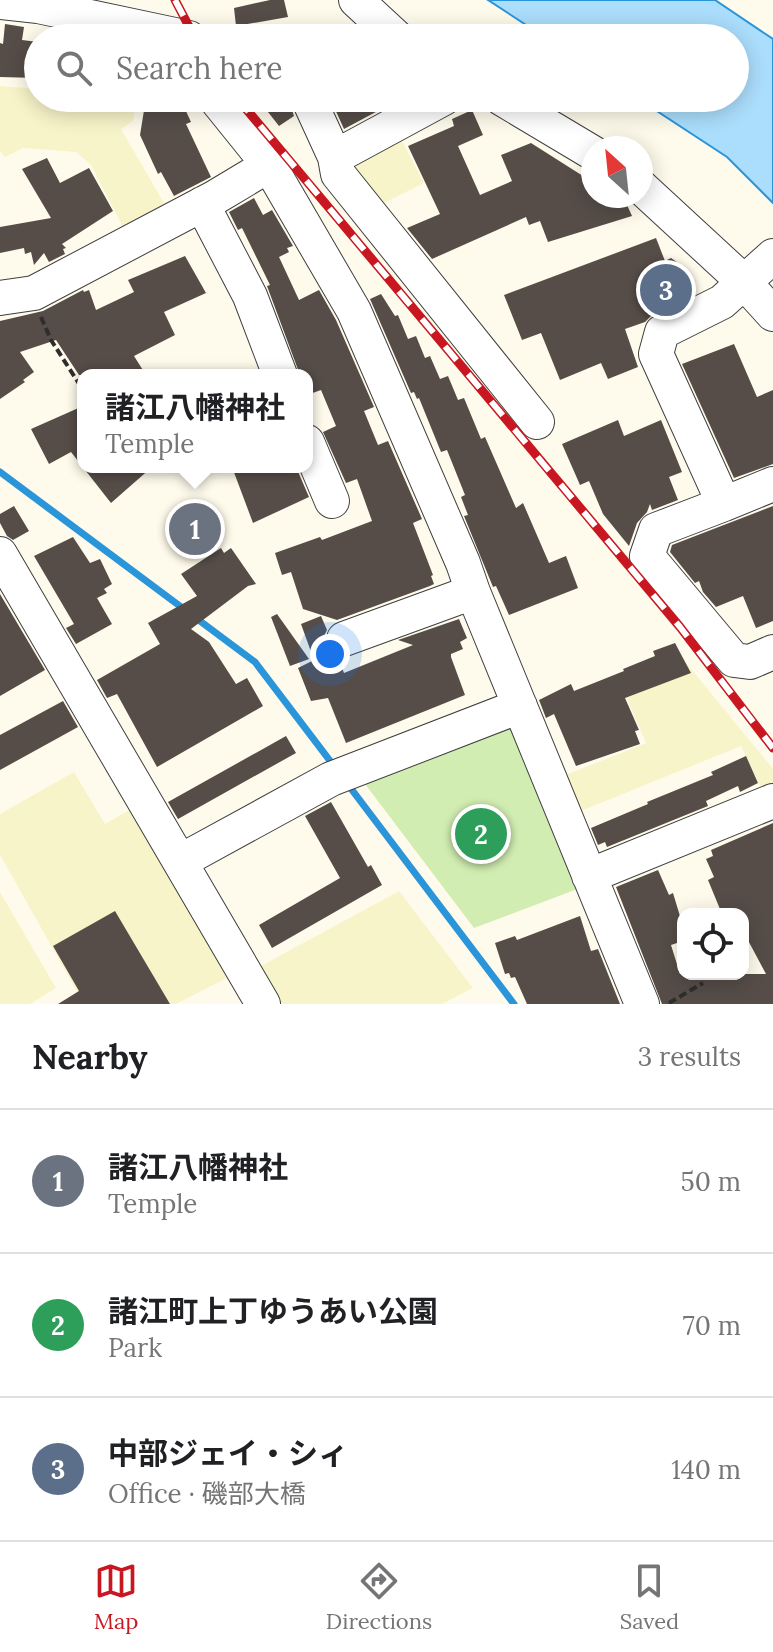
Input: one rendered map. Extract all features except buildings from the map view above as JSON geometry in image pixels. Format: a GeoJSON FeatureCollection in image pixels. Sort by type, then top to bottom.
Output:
{"type":"FeatureCollection","features":[{"type":"Feature","properties":{"kind":"street"},"geometry":{"type":"LineString","coordinates":[[356,0],[382,24]]}},
{"type":"Feature","properties":{"kind":"street"},"geometry":{"type":"LineString","coordinates":[[0,2],[37,3],[122,24]]}},
{"type":"Feature","properties":{"kind":"street"},"geometry":{"type":"LineString","coordinates":[[226,112],[269,165],[354,311],[463,563],[642,1004]]}},
{"type":"Feature","properties":{"kind":"street"},"geometry":{"type":"LineString","coordinates":[[314,112],[335,157],[338,174],[537,422]]}},
{"type":"Feature","properties":{"kind":"street"},"geometry":{"type":"LineString","coordinates":[[335,157],[418,112]]}},
{"type":"Feature","properties":{"kind":"street"},"geometry":{"type":"LineString","coordinates":[[524,112],[581,146]]}},
{"type":"Feature","properties":{"kind":"street"},"geometry":{"type":"LineString","coordinates":[[0,298],[34,293],[269,165]]}},
{"type":"Feature","properties":{"kind":"street"},"geometry":{"type":"LineString","coordinates":[[653,198],[744,282],[773,314]]}},
{"type":"Feature","properties":{"kind":"street"},"geometry":{"type":"LineString","coordinates":[[202,204],[250,296],[278,369]]}},
{"type":"Feature","properties":{"kind":"street"},"geometry":{"type":"LineString","coordinates":[[724,504],[656,354],[662,332],[722,302],[772,258]]}},
{"type":"Feature","properties":{"kind":"street"},"geometry":{"type":"LineString","coordinates":[[313,456],[332,501]]}},
{"type":"Feature","properties":{"kind":"street"},"geometry":{"type":"LineString","coordinates":[[773,484],[656,530],[647,556],[734,660],[750,662],[773,652]]}},
{"type":"Feature","properties":{"kind":"street"},"geometry":{"type":"LineString","coordinates":[[4,567],[263,1004]]}},
{"type":"Feature","properties":{"kind":"street"},"geometry":{"type":"LineString","coordinates":[[344,639],[473,592]]}},
{"type":"Feature","properties":{"kind":"street"},"geometry":{"type":"LineString","coordinates":[[181,861],[340,775],[520,706]]}},
{"type":"Feature","properties":{"kind":"street"},"geometry":{"type":"LineString","coordinates":[[589,876],[773,801]]}},
{"type":"Feature","properties":{"kind":"path"},"geometry":{"type":"LineString","coordinates":[[34,293],[34,301],[51,340],[77,381]]}},
{"type":"Feature","properties":{"kind":"path"},"geometry":{"type":"LineString","coordinates":[[667,1004],[703,983]]}},
{"type":"Feature","properties":{"kind":"shaded area"},"geometry":{"type":"Polygon","coordinates":[[[0,86],[24,88],[24,112],[134,112],[133,121],[121,129],[171,215],[127,235],[91,165],[76,152],[23,148],[5,157],[0,151],[0,86]]]}},
{"type":"Feature","properties":{"kind":"shaded area"},"geometry":{"type":"Polygon","coordinates":[[[397,131],[424,183],[378,206],[345,172],[397,131]]]}},
{"type":"Feature","properties":{"kind":"shaded area"},"geometry":{"type":"Polygon","coordinates":[[[688,665],[773,769],[773,795],[766,798],[741,746],[576,813],[563,776],[646,743],[624,692],[688,665]]]}},
{"type":"Feature","properties":{"kind":"shaded area"},"geometry":{"type":"Polygon","coordinates":[[[74,772],[105,824],[138,805],[235,974],[176,1004],[84,1004],[0,855],[0,814],[74,772]]]}},
{"type":"Feature","properties":{"kind":"shaded area"},"geometry":{"type":"Polygon","coordinates":[[[399,891],[473,988],[442,1004],[282,1004],[261,966],[399,891]]]}},
{"type":"Feature","properties":{"kind":"shaded area"},"geometry":{"type":"Polygon","coordinates":[[[0,892],[56,988],[30,1004],[0,1004],[0,892]]]}},
{"type":"Feature","properties":{"kind":"green space"},"geometry":{"type":"Polygon","coordinates":[[[505,722],[517,727],[580,888],[474,928],[362,780],[505,722]]]}},
{"type":"Feature","properties":{"kind":"water"},"geometry":{"type":"Polygon","coordinates":[[[488,0],[715,0],[773,39],[773,203],[727,157],[658,112],[749,112],[749,24],[525,24],[488,0]]]}},
{"type":"Feature","properties":{"kind":"waterway"},"geometry":{"type":"LineString","coordinates":[[0,472],[255,662],[334,766]]}},
{"type":"Feature","properties":{"kind":"waterway"},"geometry":{"type":"LineString","coordinates":[[346,782],[514,1004]]}},
{"type":"Feature","properties":{"kind":"railway"},"geometry":{"type":"LineString","coordinates":[[175,0],[188,24]]}},
{"type":"Feature","properties":{"kind":"railway"},"geometry":{"type":"LineString","coordinates":[[249,112],[680,627],[773,748]]}},
{"type":"Feature","properties":{"kind":"place","name":"中部ジェイ・シィ"},"geometry":{"type":"Point","coordinates":[666,290]}},
{"type":"Feature","properties":{"kind":"place","name":"諸江八幡神社"},"geometry":{"type":"Point","coordinates":[195,529]}},
{"type":"Feature","properties":{"kind":"place","name":"諸江町上丁ゆうあい公園"},"geometry":{"type":"Point","coordinates":[481,834]}}]}
